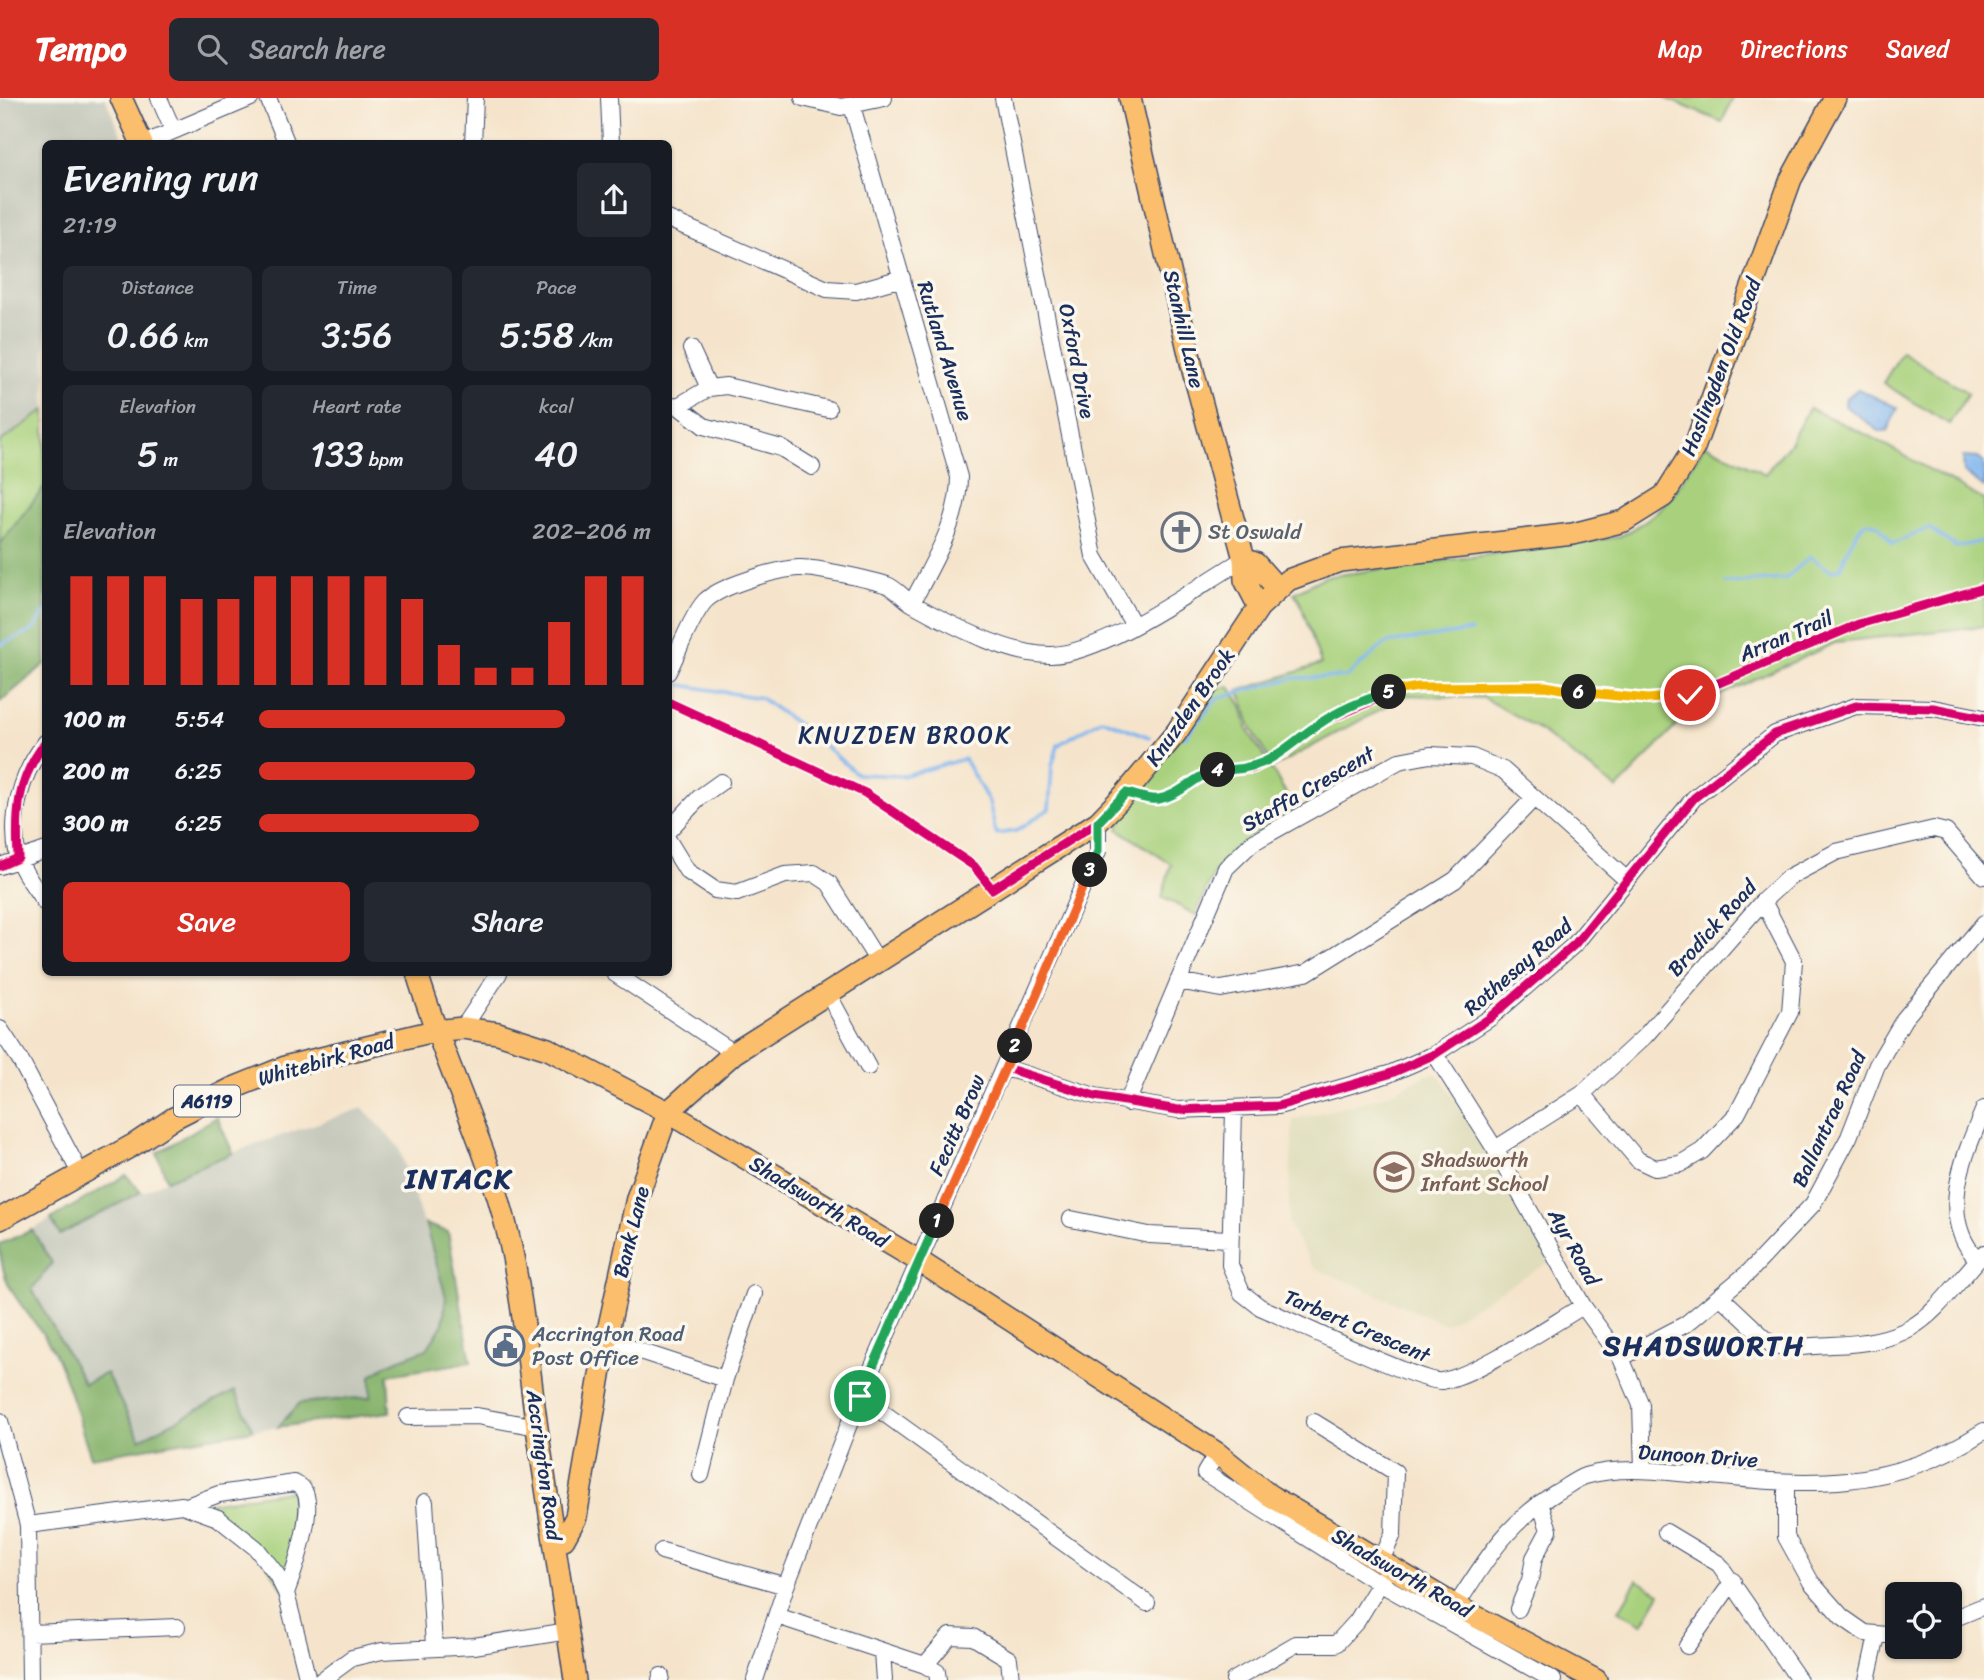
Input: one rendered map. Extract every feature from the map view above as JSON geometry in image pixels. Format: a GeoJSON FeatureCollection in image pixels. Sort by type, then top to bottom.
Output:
{"type":"FeatureCollection","features":[{"type":"Feature","properties":{"kind":"main road"},"geometry":{"type":"LineString","coordinates":[[121,98],[140,140]]}},
{"type":"Feature","properties":{"kind":"main road","name":"Stanhill Lane"},"geometry":{"type":"LineString","coordinates":[[1130,98],[1193,371],[1244,559],[1245,580],[1259,607]]}},
{"type":"Feature","properties":{"kind":"main road","name":"Haslingden Old Road"},"geometry":{"type":"LineString","coordinates":[[1277,587],[1298,574],[1340,561],[1573,534],[1637,516],[1664,496],[1694,447],[1791,179],[1835,98]]}},
{"type":"Feature","properties":{"kind":"main road"},"geometry":{"type":"LineString","coordinates":[[1244,559],[1255,563],[1277,587]]}},
{"type":"Feature","properties":{"kind":"main road","name":"Knuzden Brook"},"geometry":{"type":"LineString","coordinates":[[1098,822],[1176,733],[1259,607],[1277,587]]}},
{"type":"Feature","properties":{"kind":"main road","name":"Bank Lane"},"geometry":{"type":"LineString","coordinates":[[555,1541],[564,1539],[576,1517],[606,1340],[637,1198],[668,1112],[734,1053],[1098,822]]}},
{"type":"Feature","properties":{"kind":"main road","name":"Accrington Road"},"geometry":{"type":"LineString","coordinates":[[417,976],[434,1031],[479,1142],[507,1231],[526,1326],[537,1427],[575,1680]]}},
{"type":"Feature","properties":{"kind":"main road","name":"Shadsworth Road"},"geometry":{"type":"LineString","coordinates":[[434,1031],[463,1028],[498,1033],[548,1049],[668,1112],[919,1261],[1217,1452],[1269,1495],[1383,1571],[1596,1680]]}},
{"type":"Feature","properties":{"kind":"main road","name":"Whitebirk Road"},"geometry":{"type":"LineString","coordinates":[[0,1219],[197,1107],[276,1070],[353,1048],[434,1031]]}},
{"type":"Feature","properties":{"kind":"street"},"geometry":{"type":"LineString","coordinates":[[159,98],[173,130]]}},
{"type":"Feature","properties":{"kind":"street"},"geometry":{"type":"LineString","coordinates":[[151,140],[251,98]]}},
{"type":"Feature","properties":{"kind":"street"},"geometry":{"type":"LineString","coordinates":[[268,98],[286,140]]}},
{"type":"Feature","properties":{"kind":"street"},"geometry":{"type":"LineString","coordinates":[[473,140],[475,98]]}},
{"type":"Feature","properties":{"kind":"street"},"geometry":{"type":"LineString","coordinates":[[610,98],[611,140]]}},
{"type":"Feature","properties":{"kind":"street"},"geometry":{"type":"LineString","coordinates":[[803,98],[830,106],[852,106],[884,98]]}},
{"type":"Feature","properties":{"kind":"street","name":"Oxford Drive"},"geometry":{"type":"LineString","coordinates":[[1003,98],[1094,556],[1133,624]]}},
{"type":"Feature","properties":{"kind":"street","name":"Rutland Avenue"},"geometry":{"type":"LineString","coordinates":[[852,106],[959,477],[959,491],[947,531],[912,603]]}},
{"type":"Feature","properties":{"kind":"street"},"geometry":{"type":"LineString","coordinates":[[672,221],[827,289],[856,290],[902,278]]}},
{"type":"Feature","properties":{"kind":"street"},"geometry":{"type":"LineString","coordinates":[[691,349],[709,388]]}},
{"type":"Feature","properties":{"kind":"street"},"geometry":{"type":"LineString","coordinates":[[673,405],[709,388],[726,386],[828,409]]}},
{"type":"Feature","properties":{"kind":"street"},"geometry":{"type":"LineString","coordinates":[[673,405],[704,426],[781,448],[812,467]]}},
{"type":"Feature","properties":{"kind":"street"},"geometry":{"type":"LineString","coordinates":[[672,664],[704,602],[730,584],[750,581],[772,573],[800,568],[889,586],[912,603],[993,642],[1033,654],[1065,654],[1116,636],[1244,559]]}},
{"type":"Feature","properties":{"kind":"street","name":"Rothesay Road"},"geometry":{"type":"LineString","coordinates":[[1006,1068],[1095,1096],[1178,1110],[1234,1110],[1278,1106],[1389,1073],[1435,1054],[1490,1018],[1575,944],[1694,798],[1776,734],[1856,706],[1933,708],[1984,718]]}},
{"type":"Feature","properties":{"kind":"street"},"geometry":{"type":"LineString","coordinates":[[42,749],[27,773],[16,810],[18,858],[42,897]]}},
{"type":"Feature","properties":{"kind":"street","name":"Staffa Crescent"},"geometry":{"type":"LineString","coordinates":[[1127,1102],[1226,868],[1252,844],[1399,761],[1430,755],[1472,757],[1503,769],[1627,880]]}},
{"type":"Feature","properties":{"kind":"street"},"geometry":{"type":"LineString","coordinates":[[672,827],[700,797],[721,782]]}},
{"type":"Feature","properties":{"kind":"street"},"geometry":{"type":"LineString","coordinates":[[1178,981],[1222,989],[1306,973],[1455,880],[1534,798]]}},
{"type":"Feature","properties":{"kind":"street","name":"Fecitt Brow"},"geometry":{"type":"LineString","coordinates":[[755,1680],[786,1586],[860,1396],[1006,1068],[1098,851],[1098,822]]}},
{"type":"Feature","properties":{"kind":"street","name":"Brodick Road"},"geometry":{"type":"LineString","coordinates":[[1495,1149],[1582,1094],[1645,1036],[1763,901],[1789,877],[1836,852],[1934,829],[1946,832],[1984,876]]}},
{"type":"Feature","properties":{"kind":"street"},"geometry":{"type":"LineString","coordinates":[[672,847],[687,871],[715,890],[737,893],[785,875],[814,873],[829,883],[879,963]]}},
{"type":"Feature","properties":{"kind":"street"},"geometry":{"type":"LineString","coordinates":[[0,866],[42,851]]}},
{"type":"Feature","properties":{"kind":"street"},"geometry":{"type":"LineString","coordinates":[[1582,1094],[1638,1160],[1655,1168],[1680,1164],[1702,1151],[1737,1114],[1790,1012],[1794,961],[1763,901]]}},
{"type":"Feature","properties":{"kind":"street","name":"Ballantrae Road"},"geometry":{"type":"LineString","coordinates":[[1621,1358],[1686,1324],[1749,1272],[1812,1204],[1849,1137],[1877,1065],[1903,1019],[1984,923]]}},
{"type":"Feature","properties":{"kind":"street"},"geometry":{"type":"LineString","coordinates":[[463,1028],[497,976]]}},
{"type":"Feature","properties":{"kind":"street"},"geometry":{"type":"LineString","coordinates":[[618,976],[734,1053]]}},
{"type":"Feature","properties":{"kind":"street"},"geometry":{"type":"LineString","coordinates":[[828,994],[868,1067]]}},
{"type":"Feature","properties":{"kind":"street"},"geometry":{"type":"LineString","coordinates":[[0,1029],[19,1058],[80,1172]]}},
{"type":"Feature","properties":{"kind":"street","name":"Ayr Road"},"geometry":{"type":"LineString","coordinates":[[1435,1054],[1495,1149],[1583,1306],[1621,1358],[1641,1405],[1643,1469]]}},
{"type":"Feature","properties":{"kind":"street"},"geometry":{"type":"LineString","coordinates":[[1720,1296],[1772,1345],[1880,1342],[1904,1333],[1930,1314],[1981,1257],[1960,1233],[1957,1196],[1960,1169],[1984,1109]]}},
{"type":"Feature","properties":{"kind":"street","name":"Tarbert Crescent"},"geometry":{"type":"LineString","coordinates":[[1234,1110],[1229,1238],[1233,1276],[1248,1300],[1431,1380],[1442,1381],[1473,1369],[1583,1306]]}},
{"type":"Feature","properties":{"kind":"street"},"geometry":{"type":"LineString","coordinates":[[1071,1219],[1149,1236],[1229,1238]]}},
{"type":"Feature","properties":{"kind":"street"},"geometry":{"type":"LineString","coordinates":[[701,1475],[725,1379],[754,1294]]}},
{"type":"Feature","properties":{"kind":"street"},"geometry":{"type":"LineString","coordinates":[[606,1340],[725,1379]]}},
{"type":"Feature","properties":{"kind":"street"},"geometry":{"type":"LineString","coordinates":[[860,1396],[1147,1603]]}},
{"type":"Feature","properties":{"kind":"street"},"geometry":{"type":"LineString","coordinates":[[408,1416],[477,1416],[537,1427]]}},
{"type":"Feature","properties":{"kind":"street"},"geometry":{"type":"LineString","coordinates":[[0,1422],[28,1525],[30,1680]]}},
{"type":"Feature","properties":{"kind":"street"},"geometry":{"type":"LineString","coordinates":[[1234,1680],[1296,1644],[1336,1644],[1357,1622],[1383,1571],[1393,1534],[1395,1472],[1314,1422]]}},
{"type":"Feature","properties":{"kind":"street","name":"Dunoon Drive"},"geometry":{"type":"LineString","coordinates":[[1456,1606],[1493,1549],[1525,1513],[1584,1476],[1643,1469],[1786,1484],[1875,1478],[1956,1450],[1984,1431]]}},
{"type":"Feature","properties":{"kind":"street"},"geometry":{"type":"LineString","coordinates":[[28,1525],[187,1506],[219,1494],[294,1483],[303,1489],[308,1502],[299,1558],[286,1593]]}},
{"type":"Feature","properties":{"kind":"street"},"geometry":{"type":"LineString","coordinates":[[1786,1484],[1786,1538],[1811,1582],[1842,1618],[1865,1633],[1885,1636]]}},
{"type":"Feature","properties":{"kind":"street"},"geometry":{"type":"LineString","coordinates":[[425,1502],[434,1646]]}},
{"type":"Feature","properties":{"kind":"street"},"geometry":{"type":"LineString","coordinates":[[1518,1609],[1534,1558],[1549,1531],[1540,1503]]}},
{"type":"Feature","properties":{"kind":"street"},"geometry":{"type":"LineString","coordinates":[[187,1506],[218,1518],[256,1548],[286,1593],[308,1680]]}},
{"type":"Feature","properties":{"kind":"street"},"geometry":{"type":"LineString","coordinates":[[1666,1532],[1719,1564],[1733,1581],[1795,1678]]}},
{"type":"Feature","properties":{"kind":"street"},"geometry":{"type":"LineString","coordinates":[[662,1551],[786,1586]]}},
{"type":"Feature","properties":{"kind":"street","name":"Shadsworth Road"},"geometry":{"type":"LineString","coordinates":[[1383,1571],[1553,1680]]}},
{"type":"Feature","properties":{"kind":"street"},"geometry":{"type":"LineString","coordinates":[[1687,1646],[1733,1581]]}},
{"type":"Feature","properties":{"kind":"street"},"geometry":{"type":"LineString","coordinates":[[1962,1615],[1984,1606]]}},
{"type":"Feature","properties":{"kind":"street"},"geometry":{"type":"LineString","coordinates":[[777,1616],[925,1665],[937,1672],[938,1680]]}},
{"type":"Feature","properties":{"kind":"street"},"geometry":{"type":"LineString","coordinates":[[30,1633],[177,1627]]}},
{"type":"Feature","properties":{"kind":"street"},"geometry":{"type":"LineString","coordinates":[[322,1680],[352,1658],[382,1651],[434,1646],[474,1646],[568,1631]]}},
{"type":"Feature","properties":{"kind":"street"},"geometry":{"type":"LineString","coordinates":[[925,1665],[950,1636],[973,1637],[1009,1659],[1011,1680]]}},
{"type":"Feature","properties":{"kind":"street"},"geometry":{"type":"LineString","coordinates":[[1867,1680],[1877,1636]]}},
{"type":"Feature","properties":{"kind":"street"},"geometry":{"type":"LineString","coordinates":[[881,1652],[884,1680]]}},
{"type":"Feature","properties":{"kind":"shaded area"},"geometry":{"type":"Polygon","coordinates":[[[0,98],[105,98],[124,140],[42,140],[42,490],[0,544],[0,98]]]}},
{"type":"Feature","properties":{"kind":"shaded area","name":"Shadsworth Infant School"},"geometry":{"type":"Polygon","coordinates":[[[1435,1074],[1442,1079],[1551,1261],[1445,1324],[1313,1267],[1288,1223],[1293,1120],[1384,1096],[1426,1075],[1435,1074]]]}},
{"type":"Feature","properties":{"kind":"shaded area"},"geometry":{"type":"Polygon","coordinates":[[[363,1108],[399,1147],[446,1297],[443,1324],[427,1349],[388,1364],[372,1397],[300,1403],[278,1427],[253,1430],[235,1391],[140,1440],[106,1374],[84,1385],[32,1289],[52,1263],[32,1230],[51,1219],[60,1235],[167,1180],[250,1146],[363,1108]]]}},
{"type":"Feature","properties":{"kind":"green space"},"geometry":{"type":"Polygon","coordinates":[[[1665,98],[1733,98],[1722,122],[1665,98]]]}},
{"type":"Feature","properties":{"kind":"green space"},"geometry":{"type":"Polygon","coordinates":[[[1902,352],[1968,393],[1949,424],[1883,383],[1902,352]]]}},
{"type":"Feature","properties":{"kind":"green space"},"geometry":{"type":"Polygon","coordinates":[[[1809,408],[1869,436],[1984,500],[1984,626],[1837,642],[1694,707],[1617,789],[1535,727],[1484,698],[1407,695],[1274,767],[1251,728],[1238,691],[1321,664],[1299,599],[1294,593],[1324,577],[1619,537],[1660,509],[1687,474],[1705,444],[1765,474],[1790,443],[1809,408]]]}},
{"type":"Feature","properties":{"kind":"green space"},"geometry":{"type":"Polygon","coordinates":[[[42,412],[42,490],[0,544],[0,442],[42,412]]]}},
{"type":"Feature","properties":{"kind":"green space"},"geometry":{"type":"Polygon","coordinates":[[[42,490],[42,667],[0,702],[0,544],[42,490]]]}},
{"type":"Feature","properties":{"kind":"green space"},"geometry":{"type":"Polygon","coordinates":[[[1230,687],[1242,706],[1248,730],[1296,810],[1233,850],[1213,875],[1196,915],[1162,897],[1171,864],[1118,829],[1127,802],[1218,688],[1230,687]]]}},
{"type":"Feature","properties":{"kind":"green space"},"geometry":{"type":"Polygon","coordinates":[[[217,1117],[233,1153],[167,1180],[157,1153],[217,1117]]]}},
{"type":"Feature","properties":{"kind":"green space"},"geometry":{"type":"Polygon","coordinates":[[[126,1175],[141,1192],[60,1235],[51,1219],[126,1175]]]}},
{"type":"Feature","properties":{"kind":"green space"},"geometry":{"type":"Polygon","coordinates":[[[425,1224],[448,1232],[471,1362],[388,1375],[390,1412],[278,1427],[300,1403],[371,1397],[371,1376],[388,1364],[427,1349],[443,1324],[446,1297],[425,1224]]]}},
{"type":"Feature","properties":{"kind":"green space"},"geometry":{"type":"Polygon","coordinates":[[[32,1230],[52,1263],[32,1289],[84,1384],[106,1373],[140,1439],[235,1391],[253,1430],[91,1457],[55,1354],[20,1304],[6,1278],[0,1244],[32,1230]]]}},
{"type":"Feature","properties":{"kind":"green space"},"geometry":{"type":"Polygon","coordinates":[[[303,1489],[286,1593],[256,1548],[187,1506],[303,1489]]]}},
{"type":"Feature","properties":{"kind":"green space"},"geometry":{"type":"Polygon","coordinates":[[[1637,1580],[1660,1593],[1642,1624],[1619,1611],[1637,1580]]]}},
{"type":"Feature","properties":{"kind":"water"},"geometry":{"type":"Polygon","coordinates":[[[1858,389],[1898,408],[1887,431],[1879,431],[1845,406],[1846,398],[1858,389]]]}},
{"type":"Feature","properties":{"kind":"water"},"geometry":{"type":"Polygon","coordinates":[[[1963,457],[1977,458],[1984,463],[1984,488],[1964,472],[1963,457]]]}},
{"type":"Feature","properties":{"kind":"waterway","name":"Knuzden Brook"},"geometry":{"type":"LineString","coordinates":[[1725,583],[1785,579],[1810,557],[1831,571],[1841,568],[1851,543],[1866,522],[1878,525],[1893,544],[1929,528],[1956,547],[1984,541]]}},
{"type":"Feature","properties":{"kind":"waterway"},"geometry":{"type":"LineString","coordinates":[[0,645],[33,630],[42,616]]}},
{"type":"Feature","properties":{"kind":"waterway","name":"Knuzden Brook"},"geometry":{"type":"LineString","coordinates":[[1185,737],[1218,698],[1293,678],[1346,677],[1386,643],[1471,631]]}},
{"type":"Feature","properties":{"kind":"waterway","name":"Knuzden Brook"},"geometry":{"type":"LineString","coordinates":[[681,685],[761,698],[811,734],[857,774],[902,776],[964,759],[989,802],[996,834],[1016,831],[1049,809],[1052,766],[1058,745],[1102,719],[1149,737]]}},
{"type":"Feature","properties":{"kind":"cycle path","name":"Arran Trail"},"geometry":{"type":"LineString","coordinates":[[672,704],[865,793],[974,866],[992,889],[1098,822],[1126,793],[1157,800],[1176,793],[1205,773],[1254,768],[1284,752],[1322,722],[1400,689],[1545,686],[1648,699],[1690,695],[1859,624],[1984,588]]}},
{"type":"Feature","properties":{"kind":"cycle path"},"geometry":{"type":"LineString","coordinates":[[1006,1068],[1095,1096],[1178,1110],[1278,1106],[1389,1074],[1435,1054],[1490,1018],[1575,944],[1694,798],[1775,734],[1856,706],[1933,708],[1984,718]]}},
{"type":"Feature","properties":{"kind":"cycle path"},"geometry":{"type":"LineString","coordinates":[[0,866],[18,858],[20,797],[29,770],[42,748]]}},
{"type":"Feature","properties":{"kind":"place","name":"St Oswald"},"geometry":{"type":"Point","coordinates":[1181,532]}},
{"type":"Feature","properties":{"kind":"place","name":"Shadsworth Infant School"},"geometry":{"type":"Point","coordinates":[1394,1172]}},
{"type":"Feature","properties":{"kind":"place","name":"Accrington Road Post Office"},"geometry":{"type":"Point","coordinates":[505,1346]}},
{"type":"Feature","properties":{"kind":"district","name":"KNUZDEN BROOK"},"geometry":{"type":"Point","coordinates":[905,735]}},
{"type":"Feature","properties":{"kind":"district","name":"INTACK"},"geometry":{"type":"Point","coordinates":[459,1178]}},
{"type":"Feature","properties":{"kind":"district","name":"SHADSWORTH"},"geometry":{"type":"Point","coordinates":[1704,1345]}},
{"type":"Feature","properties":{"kind":"route"},"geometry":{"type":"LineString","coordinates":[[860,1396],[1006,1068],[1098,851],[1098,822],[1126,793],[1157,800],[1176,793],[1205,773],[1254,768],[1284,752],[1322,722],[1399,689],[1545,686],[1604,696],[1648,699],[1690,695]]}}]}
